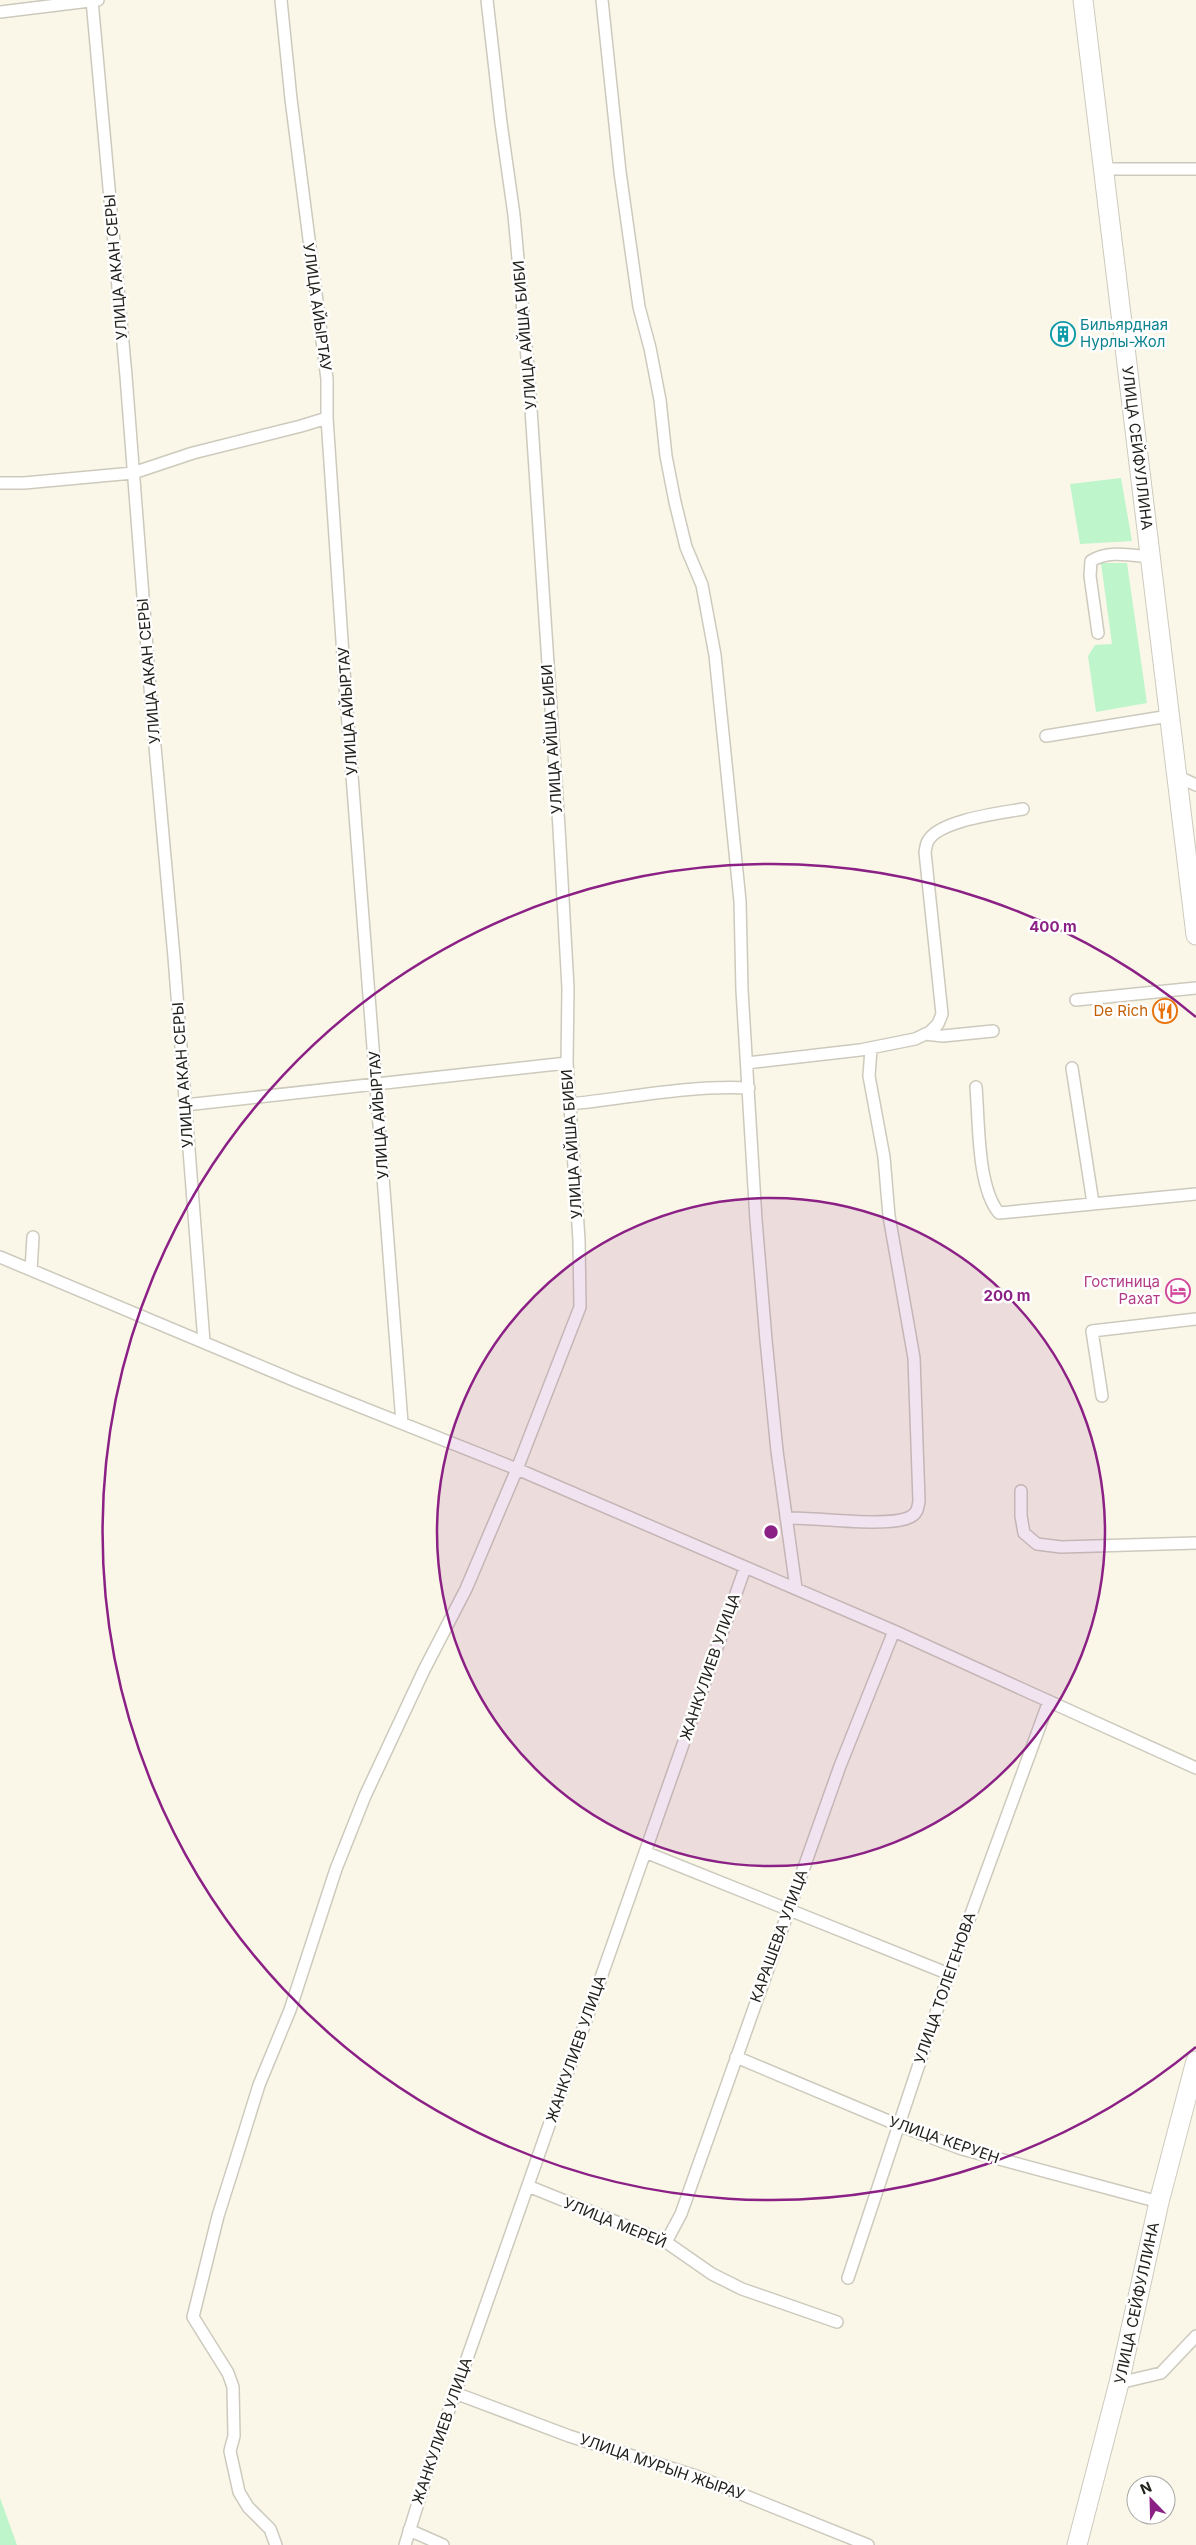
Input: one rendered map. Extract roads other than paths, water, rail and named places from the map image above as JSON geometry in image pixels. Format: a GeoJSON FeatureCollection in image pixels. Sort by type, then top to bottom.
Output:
{"type":"FeatureCollection","features":[{"type":"Feature","properties":{"kind":"main road","name":"УЛИЦА СЕЙФУЛЛИНА"},"geometry":{"type":"LineString","coordinates":[[1083,0],[1196,935]]}},
{"type":"Feature","properties":{"kind":"main road","name":"УЛИЦА СЕЙФУЛЛИНА"},"geometry":{"type":"LineString","coordinates":[[1077,2545],[1119,2383],[1159,2202],[1196,2061]]}},
{"type":"Feature","properties":{"kind":"street"},"geometry":{"type":"LineString","coordinates":[[0,12],[94,0]]}},
{"type":"Feature","properties":{"kind":"street","name":"УЛИЦА АКАН СЕРЫ"},"geometry":{"type":"LineString","coordinates":[[94,0],[204,1342]]}},
{"type":"Feature","properties":{"kind":"street","name":"УЛИЦА АЙЫРТАУ"},"geometry":{"type":"LineString","coordinates":[[282,0],[291,99],[327,379],[327,418],[345,675],[402,1423]]}},
{"type":"Feature","properties":{"kind":"street","name":"УЛИЦА АЙША БИБИ"},"geometry":{"type":"LineString","coordinates":[[276,2545],[270,2529],[248,2507],[239,2492],[230,2451],[234,2436],[233,2387],[228,2373],[192,2317],[200,2282],[218,2216],[260,2085],[290,2010],[320,1915],[358,1815],[424,1670],[466,1589],[517,1469],[580,1307],[579,1240],[566,1063],[566,958],[529,379],[514,215],[487,0]]}},
{"type":"Feature","properties":{"kind":"street"},"geometry":{"type":"LineString","coordinates":[[602,0],[620,172],[639,307],[650,348],[660,400],[666,456],[675,502],[686,547],[702,585],[715,655],[740,901],[742,990],[756,1220],[766,1340],[777,1451],[796,1588]]}},
{"type":"Feature","properties":{"kind":"street"},"geometry":{"type":"LineString","coordinates":[[1103,169],[1196,169]]}},
{"type":"Feature","properties":{"kind":"street"},"geometry":{"type":"LineString","coordinates":[[0,482],[24,483],[133,473],[193,452],[327,418]]}},
{"type":"Feature","properties":{"kind":"street"},"geometry":{"type":"LineString","coordinates":[[1098,632],[1090,576],[1091,561],[1099,556],[1113,554],[1150,557]]}},
{"type":"Feature","properties":{"kind":"street"},"geometry":{"type":"LineString","coordinates":[[1046,736],[1169,716]]}},
{"type":"Feature","properties":{"kind":"street"},"geometry":{"type":"LineString","coordinates":[[1177,776],[1196,785]]}},
{"type":"Feature","properties":{"kind":"street"},"geometry":{"type":"LineString","coordinates":[[925,1034],[938,1024],[942,1014],[924,852],[928,839],[941,830],[955,824],[1023,809]]}},
{"type":"Feature","properties":{"kind":"street"},"geometry":{"type":"LineString","coordinates":[[1076,1000],[1196,988]]}},
{"type":"Feature","properties":{"kind":"street"},"geometry":{"type":"LineString","coordinates":[[747,1064],[870,1049],[925,1034],[943,1036],[993,1031]]}},
{"type":"Feature","properties":{"kind":"street"},"geometry":{"type":"LineString","coordinates":[[786,1518],[894,1522],[912,1517],[917,1512],[919,1501],[914,1358],[889,1216],[884,1157],[869,1076],[870,1049]]}},
{"type":"Feature","properties":{"kind":"street"},"geometry":{"type":"LineString","coordinates":[[185,1105],[566,1063]]}},
{"type":"Feature","properties":{"kind":"street"},"geometry":{"type":"LineString","coordinates":[[1072,1068],[1093,1203]]}},
{"type":"Feature","properties":{"kind":"street"},"geometry":{"type":"LineString","coordinates":[[976,1087],[983,1172],[992,1205],[999,1213],[1196,1194]]}},
{"type":"Feature","properties":{"kind":"street"},"geometry":{"type":"LineString","coordinates":[[570,1104],[626,1099],[676,1090],[749,1088]]}},
{"type":"Feature","properties":{"kind":"street"},"geometry":{"type":"LineString","coordinates":[[31,1270],[33,1237]]}},
{"type":"Feature","properties":{"kind":"street"},"geometry":{"type":"LineString","coordinates":[[0,1257],[517,1469],[745,1568],[796,1588],[1196,1768]]}},
{"type":"Feature","properties":{"kind":"street"},"geometry":{"type":"LineString","coordinates":[[1102,1396],[1092,1331],[1196,1319]]}},
{"type":"Feature","properties":{"kind":"street"},"geometry":{"type":"LineString","coordinates":[[1021,1491],[1021,1516],[1024,1532],[1037,1544],[1061,1547],[1196,1543]]}},
{"type":"Feature","properties":{"kind":"street","name":"ЖАНКУЛИЕВ УЛИЦА"},"geometry":{"type":"LineString","coordinates":[[405,2545],[455,2394],[745,1568]]}},
{"type":"Feature","properties":{"kind":"street","name":"КАРАШЕВА УЛИЦА"},"geometry":{"type":"LineString","coordinates":[[666,2242],[681,2214],[840,1766],[894,1631]]}},
{"type":"Feature","properties":{"kind":"street","name":"УЛИЦА ТОЛЕГЕНОВА"},"geometry":{"type":"LineString","coordinates":[[848,2278],[949,1974],[1049,1701]]}},
{"type":"Feature","properties":{"kind":"street"},"geometry":{"type":"LineString","coordinates":[[645,1852],[949,1974]]}},
{"type":"Feature","properties":{"kind":"street","name":"УЛИЦА КЕРУЕН"},"geometry":{"type":"LineString","coordinates":[[736,2057],[898,2125],[962,2149],[1159,2202]]}},
{"type":"Feature","properties":{"kind":"street","name":"УЛИЦА МЕРЕЙ"},"geometry":{"type":"LineString","coordinates":[[528,2186],[666,2242],[712,2274],[742,2289],[837,2322]]}},
{"type":"Feature","properties":{"kind":"street"},"geometry":{"type":"LineString","coordinates":[[1119,2383],[1161,2373],[1196,2336]]}},
{"type":"Feature","properties":{"kind":"street","name":"УЛИЦА МУРЫН ЖЫРАУ"},"geometry":{"type":"LineString","coordinates":[[455,2394],[569,2436],[696,2476],[868,2545]]}},
{"type":"Feature","properties":{"kind":"street"},"geometry":{"type":"LineString","coordinates":[[409,2530],[443,2545]]}},
{"type":"Feature","properties":{"kind":"place","name":"Бильярдная Нурлы-Жол"},"geometry":{"type":"Point","coordinates":[1063,334]}},
{"type":"Feature","properties":{"kind":"place","name":"De Rich"},"geometry":{"type":"Point","coordinates":[1165,1011]}},
{"type":"Feature","properties":{"kind":"place","name":"Гостиница Рахат"},"geometry":{"type":"Point","coordinates":[1178,1291]}}]}
